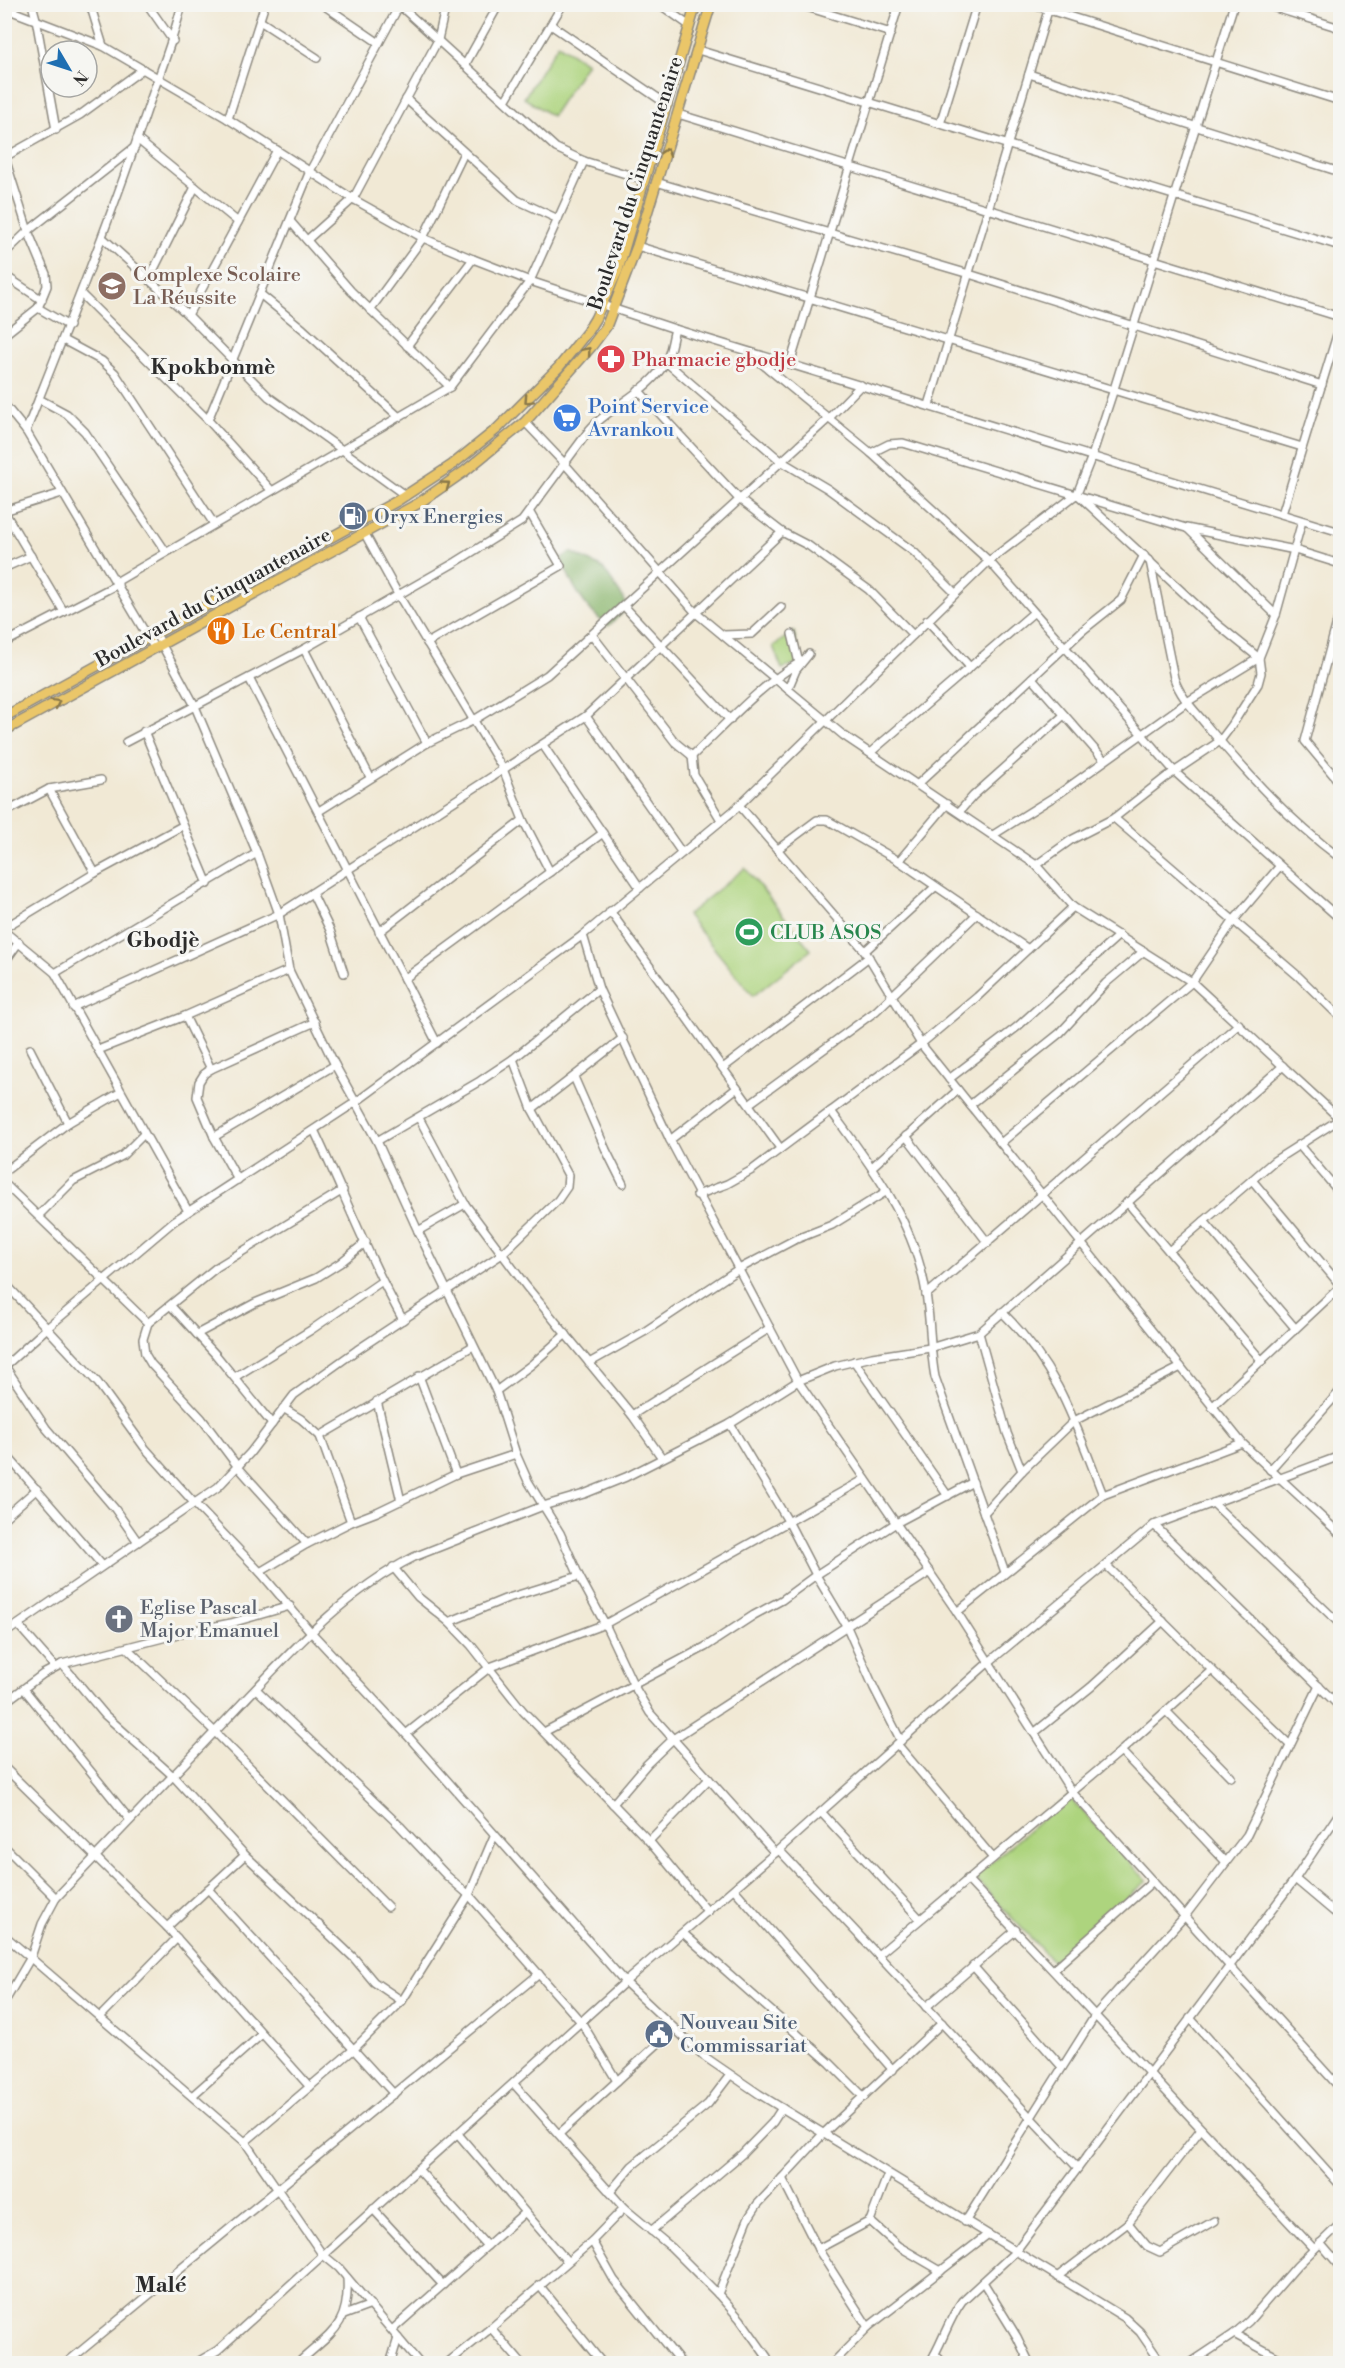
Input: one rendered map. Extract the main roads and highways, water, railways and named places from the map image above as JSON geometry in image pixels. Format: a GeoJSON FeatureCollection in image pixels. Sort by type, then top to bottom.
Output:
{"type":"FeatureCollection","features":[{"type":"Feature","properties":{"kind":"main road","name":"Boulevard du Cinquantenaire"},"geometry":{"type":"LineString","coordinates":[[4,717],[406,496],[452,465],[517,411],[577,346],[603,304],[618,270],[696,4]]}},
{"type":"Feature","properties":{"kind":"main road","name":"Boulevard du Cinquantenaire"},"geometry":{"type":"LineString","coordinates":[[4,731],[365,534],[442,489],[525,422],[591,347],[606,327],[615,308],[637,246],[711,4]]}},
{"type":"Feature","properties":{"kind":"place","name":"Complexe Scolaire La Réussite"},"geometry":{"type":"Point","coordinates":[112,286]}},
{"type":"Feature","properties":{"kind":"place","name":"Pharmacie gbodje"},"geometry":{"type":"Point","coordinates":[611,359]}},
{"type":"Feature","properties":{"kind":"place","name":"Point Service Avrankou"},"geometry":{"type":"Point","coordinates":[567,418]}},
{"type":"Feature","properties":{"kind":"place","name":"Oryx Energies"},"geometry":{"type":"Point","coordinates":[353,516]}},
{"type":"Feature","properties":{"kind":"place","name":"Le Central"},"geometry":{"type":"Point","coordinates":[221,631]}},
{"type":"Feature","properties":{"kind":"place","name":"CLUB ASOS"},"geometry":{"type":"Point","coordinates":[749,932]}},
{"type":"Feature","properties":{"kind":"place","name":"Eglise Pascal Major Emanuel"},"geometry":{"type":"Point","coordinates":[119,1619]}},
{"type":"Feature","properties":{"kind":"place","name":"Nouveau Site Commissariat"},"geometry":{"type":"Point","coordinates":[659,2034]}},
{"type":"Feature","properties":{"kind":"district","name":"Kpokbonmè"},"geometry":{"type":"Point","coordinates":[213,367]}},
{"type":"Feature","properties":{"kind":"district","name":"Gbodjè"},"geometry":{"type":"Point","coordinates":[163,940]}},
{"type":"Feature","properties":{"kind":"district","name":"Malé"},"geometry":{"type":"Point","coordinates":[161,2284]}}]}
